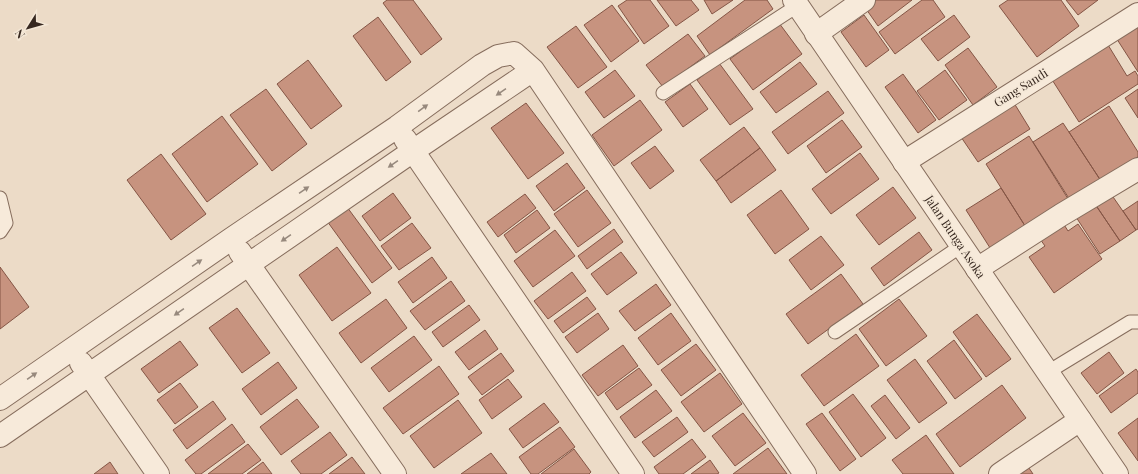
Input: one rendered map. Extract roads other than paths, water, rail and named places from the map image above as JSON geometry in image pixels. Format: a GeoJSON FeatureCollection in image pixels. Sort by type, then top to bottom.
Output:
{"type":"FeatureCollection","features":[{"type":"Feature","properties":{"kind":"street"},"geometry":{"type":"LineString","coordinates":[[816,34],[864,0]]}},
{"type":"Feature","properties":{"kind":"street","name":"Jalan Bunga Asoka"},"geometry":{"type":"LineString","coordinates":[[795,3],[1117,474]]}},
{"type":"Feature","properties":{"kind":"street","name":"Gang Sandi"},"geometry":{"type":"LineString","coordinates":[[904,162],[1138,14]]}},
{"type":"Feature","properties":{"kind":"street"},"geometry":{"type":"LineString","coordinates":[[0,399],[231,239],[397,127],[482,65],[498,56],[514,53],[533,70],[805,474]]}},
{"type":"Feature","properties":{"kind":"street"},"geometry":{"type":"LineString","coordinates":[[0,436],[533,70]]}},
{"type":"Feature","properties":{"kind":"street"},"geometry":{"type":"LineString","coordinates":[[397,127],[633,474]]}},
{"type":"Feature","properties":{"kind":"street"},"geometry":{"type":"LineString","coordinates":[[977,269],[1061,215],[1138,169]]}},
{"type":"Feature","properties":{"kind":"street"},"geometry":{"type":"LineString","coordinates":[[231,239],[395,474]]}},
{"type":"Feature","properties":{"kind":"street"},"geometry":{"type":"LineString","coordinates":[[71,349],[158,474]]}},
{"type":"Feature","properties":{"kind":"street"},"geometry":{"type":"LineString","coordinates":[[1000,474],[1080,420]]}},
{"type":"Feature","properties":{"kind":"lane"},"geometry":{"type":"LineString","coordinates":[[663,93],[795,3]]}},
{"type":"Feature","properties":{"kind":"lane"},"geometry":{"type":"LineString","coordinates":[[0,198],[6,223],[0,232]]}},
{"type":"Feature","properties":{"kind":"lane"},"geometry":{"type":"LineString","coordinates":[[835,332],[962,246]]}},
{"type":"Feature","properties":{"kind":"lane"},"geometry":{"type":"LineString","coordinates":[[1048,372],[1130,322],[1138,322]]}}]}
